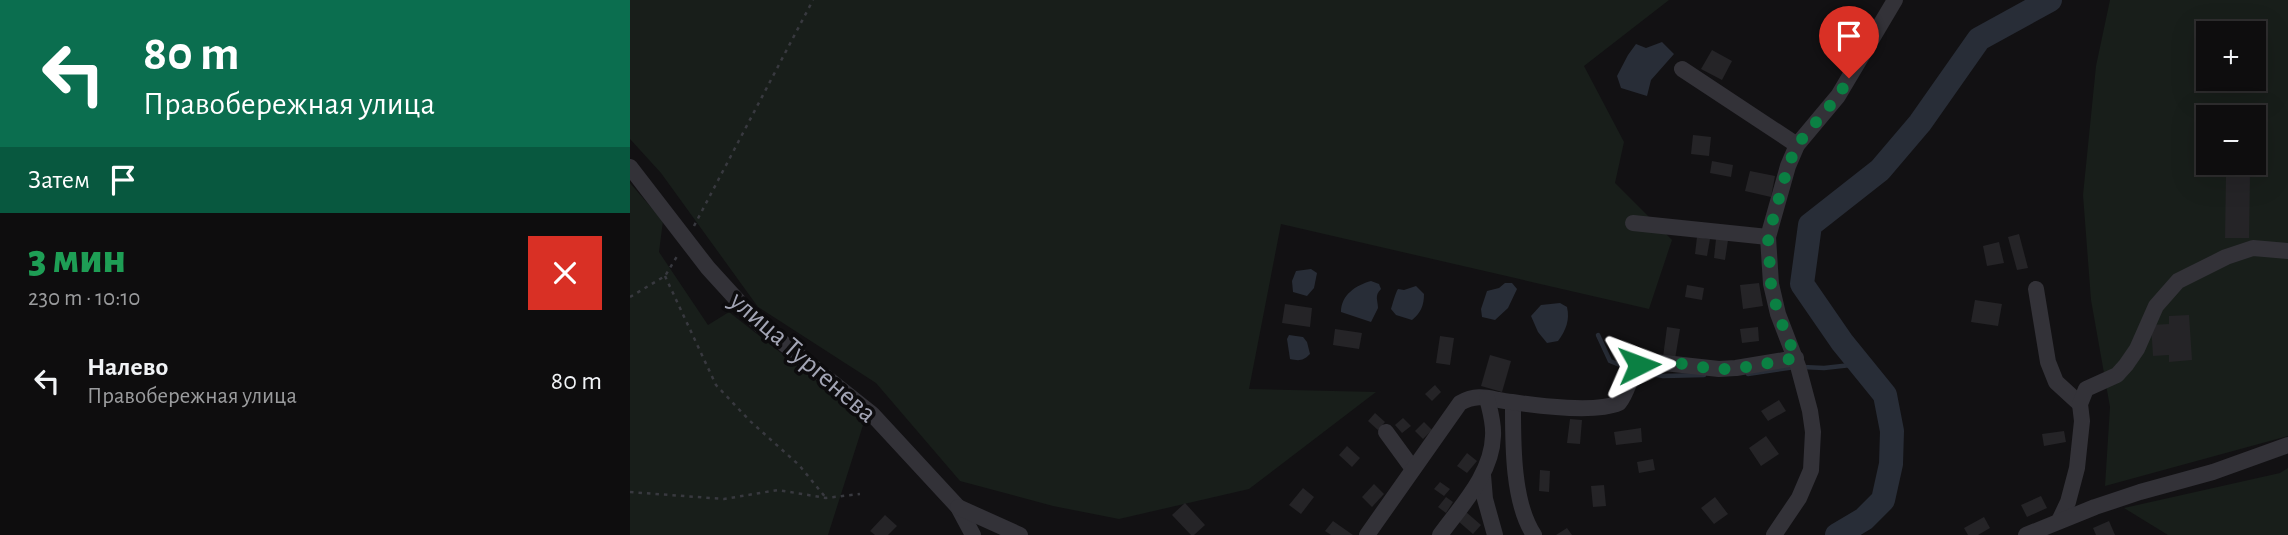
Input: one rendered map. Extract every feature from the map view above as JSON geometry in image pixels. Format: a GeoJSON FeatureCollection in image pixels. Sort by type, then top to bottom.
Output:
{"type":"FeatureCollection","features":[{"type":"Feature","properties":{"kind":"street"},"geometry":{"type":"LineString","coordinates":[[1774,535],[1799,498],[1811,470],[1813,432],[1796,358],[1773,294],[1768,237],[1788,166],[1797,145],[1838,96],[1895,0]]}},
{"type":"Feature","properties":{"kind":"street"},"geometry":{"type":"LineString","coordinates":[[1682,69],[1797,145]]}},
{"type":"Feature","properties":{"kind":"street","name":"улица Тургенева"},"geometry":{"type":"LineString","coordinates":[[630,167],[708,268],[759,324],[872,414],[958,507]]}},
{"type":"Feature","properties":{"kind":"street"},"geometry":{"type":"LineString","coordinates":[[1633,223],[1768,237]]}},
{"type":"Feature","properties":{"kind":"street"},"geometry":{"type":"LineString","coordinates":[[2059,521],[2068,502],[2077,468],[2082,421],[2080,404],[2086,389],[2117,375],[2126,365],[2137,349],[2156,306],[2178,281],[2226,257],[2253,248],[2288,250]]}},
{"type":"Feature","properties":{"kind":"street"},"geometry":{"type":"LineString","coordinates":[[2036,289],[2048,362],[2056,382],[2080,404]]}},
{"type":"Feature","properties":{"kind":"street"},"geometry":{"type":"LineString","coordinates":[[1367,535],[1460,403],[1471,397],[1601,409],[1619,402],[1634,371],[1645,363],[1719,369],[1796,358]]}},
{"type":"Feature","properties":{"kind":"street"},"geometry":{"type":"LineString","coordinates":[[1440,535],[1483,475],[1492,451],[1493,436],[1487,398]]}},
{"type":"Feature","properties":{"kind":"street"},"geometry":{"type":"LineString","coordinates":[[1514,403],[1516,476],[1523,513],[1534,535]]}},
{"type":"Feature","properties":{"kind":"street"},"geometry":{"type":"LineString","coordinates":[[1386,432],[1413,469]]}},
{"type":"Feature","properties":{"kind":"street"},"geometry":{"type":"LineString","coordinates":[[2026,535],[2140,492],[2213,472],[2288,445]]}},
{"type":"Feature","properties":{"kind":"street"},"geometry":{"type":"LineString","coordinates":[[1483,475],[1485,499],[1495,535]]}},
{"type":"Feature","properties":{"kind":"street"},"geometry":{"type":"LineString","coordinates":[[958,507],[974,535]]}},
{"type":"Feature","properties":{"kind":"street"},"geometry":{"type":"LineString","coordinates":[[958,507],[1020,535]]}},
{"type":"Feature","properties":{"kind":"path"},"geometry":{"type":"LineString","coordinates":[[630,298],[665,276],[687,240],[813,0]]}},
{"type":"Feature","properties":{"kind":"path"},"geometry":{"type":"LineString","coordinates":[[665,276],[716,385],[750,421],[799,465],[826,498]]}},
{"type":"Feature","properties":{"kind":"path"},"geometry":{"type":"LineString","coordinates":[[630,492],[724,499],[778,490],[826,498],[860,494]]}},
{"type":"Feature","properties":{"kind":"shaded area"},"geometry":{"type":"Polygon","coordinates":[[[630,0],[1669,0],[1584,66],[1624,142],[1615,183],[1672,240],[1649,309],[1281,224],[1249,389],[1376,392],[1249,489],[1119,519],[1053,506],[960,481],[876,383],[758,307],[661,173],[630,139],[630,0]]]}},
{"type":"Feature","properties":{"kind":"shaded area"},"geometry":{"type":"Polygon","coordinates":[[[2110,0],[2288,0],[2288,436],[2105,486],[2110,407],[2091,300],[2083,195],[2096,66],[2110,0]]]}},
{"type":"Feature","properties":{"kind":"shaded area"},"geometry":{"type":"Polygon","coordinates":[[[1662,42],[1674,54],[1651,80],[1647,96],[1621,88],[1617,76],[1636,44],[1646,48],[1662,42]]]}},
{"type":"Feature","properties":{"kind":"shaded area"},"geometry":{"type":"Polygon","coordinates":[[[630,183],[663,221],[659,252],[708,325],[729,312],[865,419],[828,535],[630,535],[630,183]]]}},
{"type":"Feature","properties":{"kind":"shaded area"},"geometry":{"type":"Polygon","coordinates":[[[1311,269],[1317,273],[1314,288],[1307,296],[1293,292],[1292,281],[1296,271],[1311,269]]]}},
{"type":"Feature","properties":{"kind":"shaded area"},"geometry":{"type":"Polygon","coordinates":[[[1371,281],[1379,284],[1381,289],[1377,296],[1378,308],[1371,322],[1341,312],[1350,292],[1371,281]]]}},
{"type":"Feature","properties":{"kind":"shaded area"},"geometry":{"type":"Polygon","coordinates":[[[1505,283],[1512,283],[1517,289],[1508,308],[1495,320],[1482,317],[1481,309],[1487,291],[1499,288],[1505,283]]]}},
{"type":"Feature","properties":{"kind":"shaded area"},"geometry":{"type":"Polygon","coordinates":[[[1416,286],[1424,294],[1420,312],[1412,320],[1396,315],[1391,309],[1398,289],[1416,286]]]}},
{"type":"Feature","properties":{"kind":"shaded area"},"geometry":{"type":"Polygon","coordinates":[[[1560,303],[1567,307],[1567,325],[1558,341],[1547,343],[1538,332],[1531,316],[1541,305],[1560,303]]]}},
{"type":"Feature","properties":{"kind":"shaded area"},"geometry":{"type":"Polygon","coordinates":[[[1289,335],[1303,337],[1310,354],[1301,360],[1290,359],[1287,339],[1289,335]]]}},
{"type":"Feature","properties":{"kind":"shaded area"},"geometry":{"type":"Polygon","coordinates":[[[2288,468],[2288,535],[2168,535],[2124,508],[2280,473],[2288,468]]]}},
{"type":"Feature","properties":{"kind":"building"},"geometry":{"type":"Polygon","coordinates":[[[1712,50],[1732,61],[1722,80],[1701,69],[1712,50]]]}},
{"type":"Feature","properties":{"kind":"building"},"geometry":{"type":"Polygon","coordinates":[[[1693,135],[1711,137],[1709,156],[1691,154],[1693,135]]]}},
{"type":"Feature","properties":{"kind":"building"},"geometry":{"type":"Polygon","coordinates":[[[1712,161],[1733,165],[1731,177],[1710,173],[1712,161]]]}},
{"type":"Feature","properties":{"kind":"building"},"geometry":{"type":"Polygon","coordinates":[[[1750,171],[1775,176],[1771,197],[1745,191],[1750,171]]]}},
{"type":"Feature","properties":{"kind":"building"},"geometry":{"type":"Polygon","coordinates":[[[2226,175],[2250,175],[2249,238],[2225,238],[2226,175]]]}},
{"type":"Feature","properties":{"kind":"building"},"geometry":{"type":"Polygon","coordinates":[[[2019,234],[2028,268],[2017,270],[2008,237],[2019,234]]]}},
{"type":"Feature","properties":{"kind":"building"},"geometry":{"type":"Polygon","coordinates":[[[1697,237],[1710,239],[1707,256],[1695,254],[1697,237]]]}},
{"type":"Feature","properties":{"kind":"building"},"geometry":{"type":"Polygon","coordinates":[[[1716,239],[1728,240],[1725,260],[1714,258],[1716,239]]]}},
{"type":"Feature","properties":{"kind":"building"},"geometry":{"type":"Polygon","coordinates":[[[1999,242],[2004,263],[1987,266],[1983,246],[1999,242]]]}},
{"type":"Feature","properties":{"kind":"building"},"geometry":{"type":"Polygon","coordinates":[[[1759,283],[1763,306],[1743,309],[1740,285],[1759,283]]]}},
{"type":"Feature","properties":{"kind":"building"},"geometry":{"type":"Polygon","coordinates":[[[1687,285],[1704,288],[1702,300],[1685,297],[1687,285]]]}},
{"type":"Feature","properties":{"kind":"building"},"geometry":{"type":"Polygon","coordinates":[[[1975,300],[2002,304],[1998,326],[1971,322],[1975,300]]]}},
{"type":"Feature","properties":{"kind":"building"},"geometry":{"type":"Polygon","coordinates":[[[1285,304],[1312,308],[1310,327],[1282,323],[1285,304]]]}},
{"type":"Feature","properties":{"kind":"building"},"geometry":{"type":"Polygon","coordinates":[[[2189,315],[2192,360],[2169,362],[2169,355],[2153,356],[2151,325],[2169,324],[2169,316],[2189,315]]]}},
{"type":"Feature","properties":{"kind":"building"},"geometry":{"type":"Polygon","coordinates":[[[1667,327],[1680,329],[1675,359],[1663,357],[1667,327]]]}},
{"type":"Feature","properties":{"kind":"building"},"geometry":{"type":"Polygon","coordinates":[[[1758,327],[1759,341],[1742,343],[1740,329],[1758,327]]]}},
{"type":"Feature","properties":{"kind":"building"},"geometry":{"type":"Polygon","coordinates":[[[1335,329],[1362,333],[1359,349],[1333,345],[1335,329]]]}},
{"type":"Feature","properties":{"kind":"building"},"geometry":{"type":"Polygon","coordinates":[[[1440,336],[1454,338],[1450,365],[1436,363],[1440,336]]]}},
{"type":"Feature","properties":{"kind":"building"},"geometry":{"type":"Polygon","coordinates":[[[1490,355],[1511,361],[1502,392],[1481,386],[1490,355]]]}},
{"type":"Feature","properties":{"kind":"building"},"geometry":{"type":"Polygon","coordinates":[[[1435,385],[1441,392],[1432,401],[1425,394],[1435,385]]]}},
{"type":"Feature","properties":{"kind":"building"},"geometry":{"type":"Polygon","coordinates":[[[1779,400],[1786,411],[1768,421],[1761,411],[1779,400]]]}},
{"type":"Feature","properties":{"kind":"building"},"geometry":{"type":"Polygon","coordinates":[[[1375,413],[1385,422],[1378,430],[1368,421],[1375,413]]]}},
{"type":"Feature","properties":{"kind":"building"},"geometry":{"type":"Polygon","coordinates":[[[1403,418],[1411,426],[1402,433],[1395,425],[1403,418]]]}},
{"type":"Feature","properties":{"kind":"building"},"geometry":{"type":"Polygon","coordinates":[[[1570,419],[1582,420],[1580,444],[1567,443],[1570,419]]]}},
{"type":"Feature","properties":{"kind":"building"},"geometry":{"type":"Polygon","coordinates":[[[1424,422],[1432,430],[1423,439],[1415,431],[1424,422]]]}},
{"type":"Feature","properties":{"kind":"building"},"geometry":{"type":"Polygon","coordinates":[[[1641,428],[1642,442],[1616,445],[1614,432],[1641,428]]]}},
{"type":"Feature","properties":{"kind":"building"},"geometry":{"type":"Polygon","coordinates":[[[2064,431],[2066,442],[2044,446],[2042,434],[2064,431]]]}},
{"type":"Feature","properties":{"kind":"building"},"geometry":{"type":"Polygon","coordinates":[[[1766,436],[1779,454],[1761,466],[1749,448],[1766,436]]]}},
{"type":"Feature","properties":{"kind":"building"},"geometry":{"type":"Polygon","coordinates":[[[1347,446],[1360,458],[1352,467],[1339,455],[1347,446]]]}},
{"type":"Feature","properties":{"kind":"building"},"geometry":{"type":"Polygon","coordinates":[[[1467,453],[1477,461],[1467,473],[1457,466],[1467,453]]]}},
{"type":"Feature","properties":{"kind":"building"},"geometry":{"type":"Polygon","coordinates":[[[1653,459],[1655,470],[1639,473],[1637,462],[1653,459]]]}},
{"type":"Feature","properties":{"kind":"building"},"geometry":{"type":"Polygon","coordinates":[[[1540,470],[1550,471],[1549,492],[1539,491],[1540,470]]]}},
{"type":"Feature","properties":{"kind":"building"},"geometry":{"type":"Polygon","coordinates":[[[1440,482],[1450,489],[1444,496],[1434,489],[1440,482]]]}},
{"type":"Feature","properties":{"kind":"building"},"geometry":{"type":"Polygon","coordinates":[[[1374,484],[1384,494],[1372,507],[1362,497],[1374,484]]]}},
{"type":"Feature","properties":{"kind":"building"},"geometry":{"type":"Polygon","coordinates":[[[1604,485],[1606,506],[1593,507],[1591,486],[1604,485]]]}},
{"type":"Feature","properties":{"kind":"building"},"geometry":{"type":"Polygon","coordinates":[[[1303,488],[1314,497],[1301,514],[1289,505],[1303,488]]]}},
{"type":"Feature","properties":{"kind":"building"},"geometry":{"type":"Polygon","coordinates":[[[2041,496],[2047,508],[2027,517],[2021,505],[2041,496]]]}},
{"type":"Feature","properties":{"kind":"building"},"geometry":{"type":"Polygon","coordinates":[[[1446,497],[1453,502],[1446,513],[1438,507],[1446,497]]]}},
{"type":"Feature","properties":{"kind":"building"},"geometry":{"type":"Polygon","coordinates":[[[1715,497],[1728,514],[1714,524],[1701,508],[1715,497]]]}},
{"type":"Feature","properties":{"kind":"building"},"geometry":{"type":"Polygon","coordinates":[[[1185,503],[1205,525],[1194,535],[1172,515],[1185,503]]]}},
{"type":"Feature","properties":{"kind":"building"},"geometry":{"type":"Polygon","coordinates":[[[1466,512],[1481,525],[1473,534],[1458,521],[1466,512]]]}},
{"type":"Feature","properties":{"kind":"building"},"geometry":{"type":"Polygon","coordinates":[[[885,515],[897,526],[888,535],[875,535],[870,531],[885,515]]]}},
{"type":"Feature","properties":{"kind":"building"},"geometry":{"type":"Polygon","coordinates":[[[1984,517],[1990,528],[1978,535],[1968,535],[1964,528],[1984,517]]]}},
{"type":"Feature","properties":{"kind":"building"},"geometry":{"type":"Polygon","coordinates":[[[1333,521],[1353,535],[1331,535],[1325,531],[1333,521]]]}},
{"type":"Feature","properties":{"kind":"building"},"geometry":{"type":"Polygon","coordinates":[[[2109,521],[2115,535],[2096,535],[2093,528],[2109,521]]]}},
{"type":"Feature","properties":{"kind":"building"},"geometry":{"type":"Polygon","coordinates":[[[1567,528],[1572,535],[1556,535],[1567,528]]]}},
{"type":"Feature","properties":{"kind":"waterway"},"geometry":{"type":"LineString","coordinates":[[1837,535],[1864,519],[1883,500],[1891,464],[1892,431],[1885,395],[1842,342],[1802,284],[1810,225],[1880,170],[1920,123],[1979,39],[2050,0]]}},
{"type":"Feature","properties":{"kind":"waterway"},"geometry":{"type":"LineString","coordinates":[[1598,335],[1610,361],[1632,370]]}},
{"type":"Feature","properties":{"kind":"waterway"},"geometry":{"type":"LineString","coordinates":[[1803,367],[1824,368],[1860,364]]}},
{"type":"Feature","properties":{"kind":"waterway"},"geometry":{"type":"LineString","coordinates":[[1748,374],[1795,367]]}},
{"type":"Feature","properties":{"kind":"waterway"},"geometry":{"type":"LineString","coordinates":[[1640,372],[1663,376],[1704,375]]}},
{"type":"Feature","properties":{"kind":"route"},"geometry":{"type":"LineString","coordinates":[[1639,365],[1655,362],[1719,369],[1796,358],[1778,314],[1771,284],[1768,237],[1788,166],[1797,145],[1838,96],[1849,78]]}}]}
